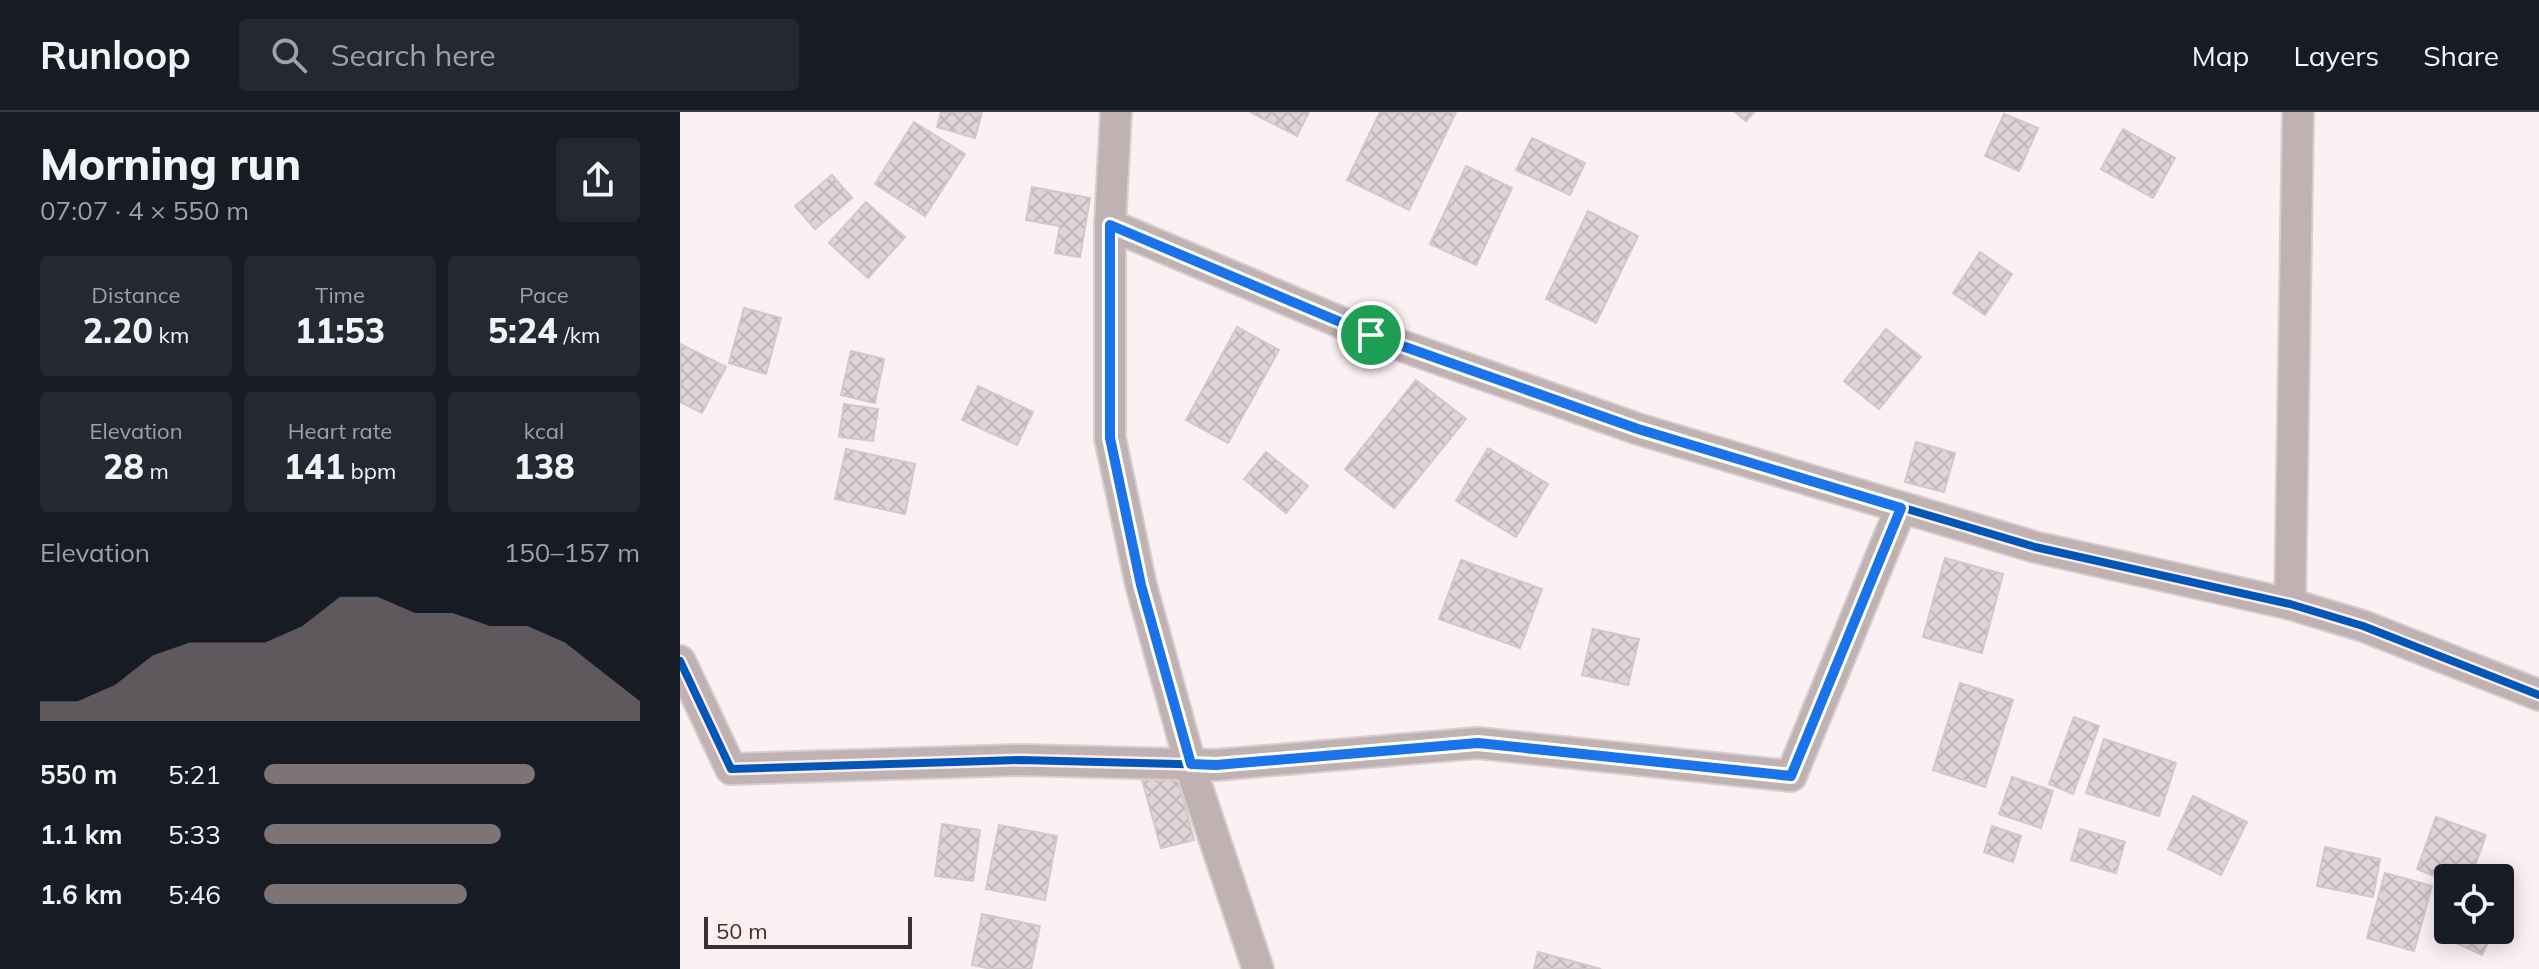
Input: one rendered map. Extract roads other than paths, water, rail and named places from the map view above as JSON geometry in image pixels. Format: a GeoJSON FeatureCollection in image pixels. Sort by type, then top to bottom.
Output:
{"type":"FeatureCollection","features":[{"type":"Feature","properties":{"kind":"street"},"geometry":{"type":"LineString","coordinates":[[1116,112],[1110,225],[1110,438],[1141,585],[1191,764],[1258,969]]}},
{"type":"Feature","properties":{"kind":"street"},"geometry":{"type":"LineString","coordinates":[[2290,604],[2298,112]]}},
{"type":"Feature","properties":{"kind":"street"},"geometry":{"type":"LineString","coordinates":[[1110,225],[1371,335],[1638,429],[2035,547],[2290,604],[2363,626],[2539,695]]}},
{"type":"Feature","properties":{"kind":"street"},"geometry":{"type":"LineString","coordinates":[[680,661],[731,769],[1021,760],[1216,765],[1478,743],[1791,776],[1901,508]]}}]}
